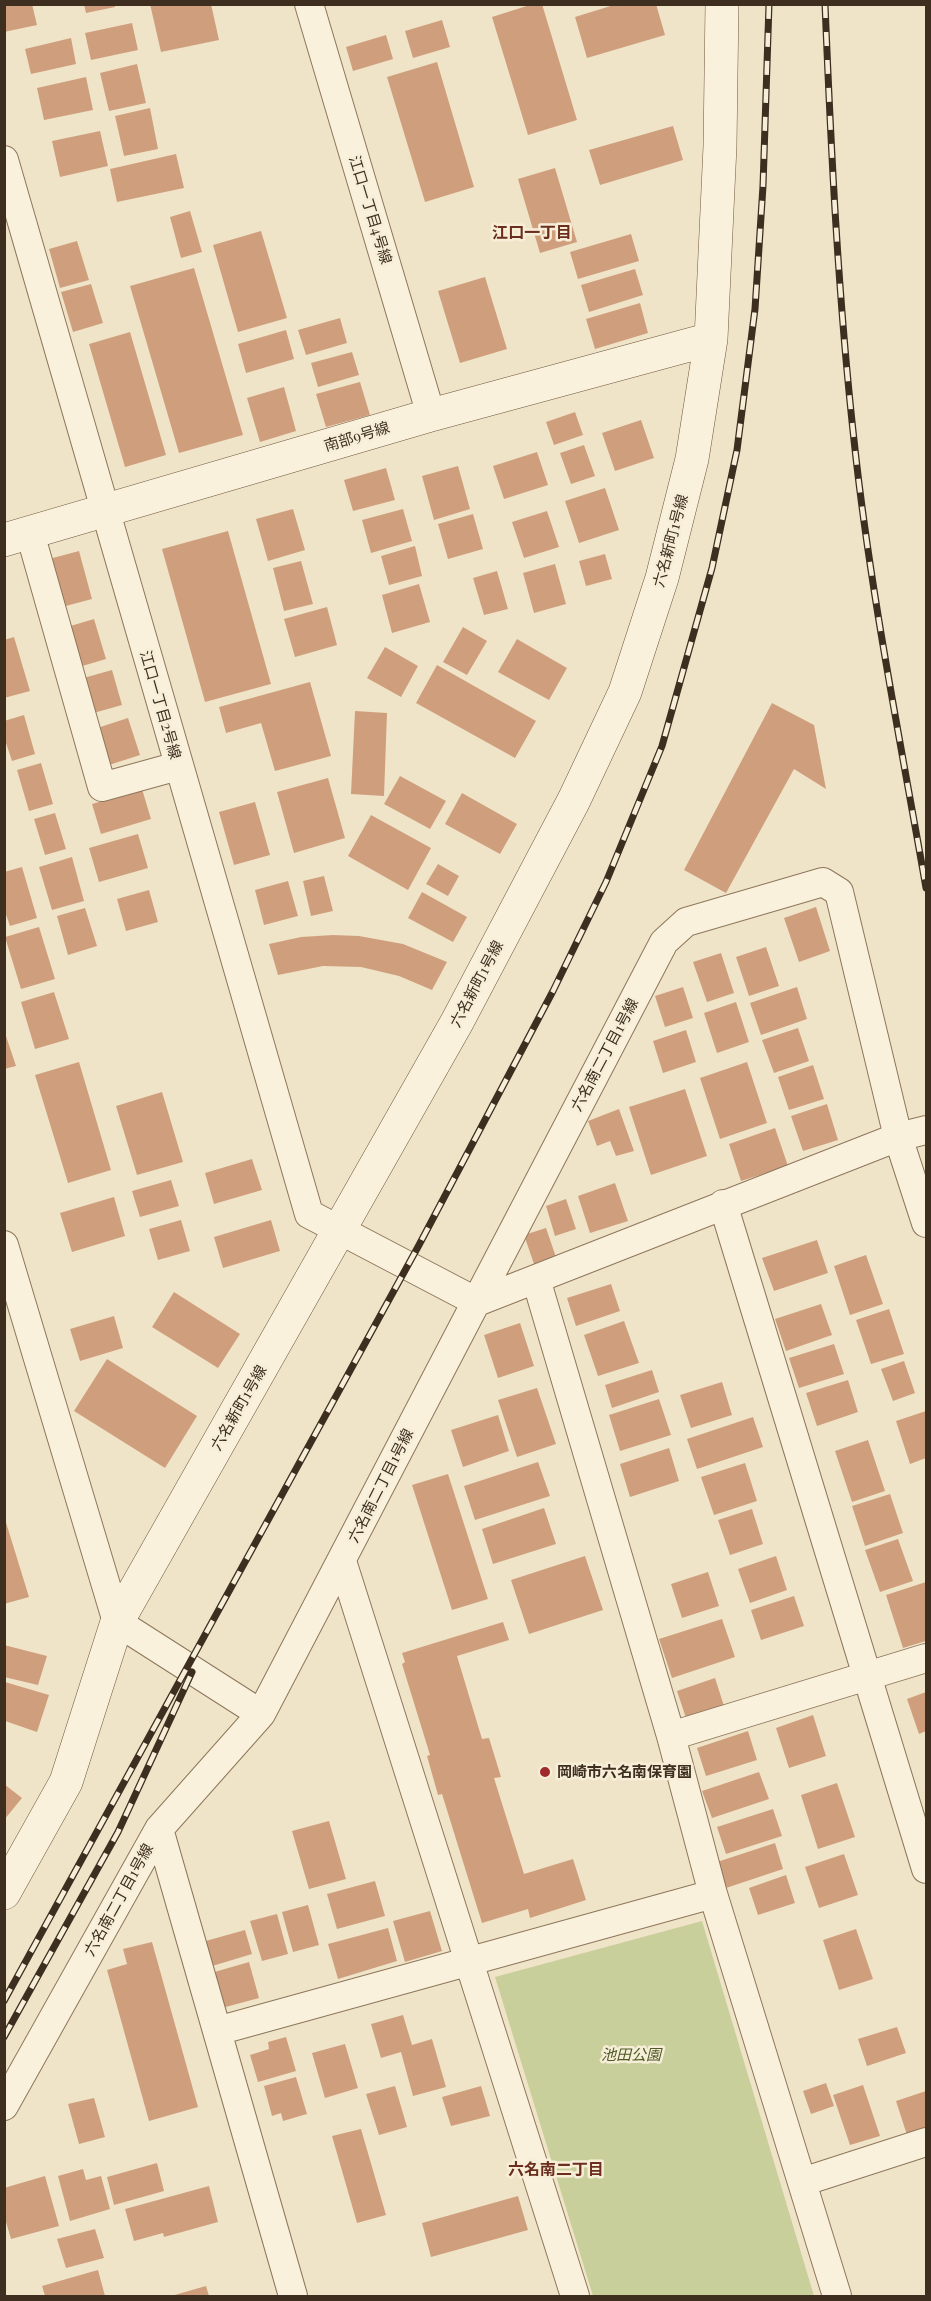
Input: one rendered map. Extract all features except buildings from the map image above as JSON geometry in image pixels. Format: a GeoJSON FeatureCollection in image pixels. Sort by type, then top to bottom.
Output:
{"type":"FeatureCollection","features":[{"type":"Feature","properties":{"kind":"street","name":"江口一丁目4号線"},"geometry":{"type":"LineString","coordinates":[[309,4],[431,415]]}},
{"type":"Feature","properties":{"kind":"street","name":"六名新町1号線"},"geometry":{"type":"LineString","coordinates":[[4,1893],[66,1782],[117,1622],[341,1230],[474,990],[574,800],[625,692],[662,578],[692,459],[711,339],[720,146],[722,4]]}},
{"type":"Feature","properties":{"kind":"street","name":"江口一丁目2号線"},"geometry":{"type":"LineString","coordinates":[[4,160],[104,513],[309,1214],[477,1302]]}},
{"type":"Feature","properties":{"kind":"street","name":"南部9号線"},"geometry":{"type":"LineString","coordinates":[[17,537],[431,415],[711,339]]}},
{"type":"Feature","properties":{"kind":"street"},"geometry":{"type":"LineString","coordinates":[[17,537],[102,787],[178,766]]}},
{"type":"Feature","properties":{"kind":"street","name":"六名南二丁目1号線"},"geometry":{"type":"LineString","coordinates":[[4,2106],[159,1829],[261,1714],[664,942],[686,922],[823,882],[839,892],[898,1137],[927,1223]]}},
{"type":"Feature","properties":{"kind":"street"},"geometry":{"type":"LineString","coordinates":[[477,1302],[898,1137],[927,1130]]}},
{"type":"Feature","properties":{"kind":"street"},"geometry":{"type":"LineString","coordinates":[[723,1204],[927,1869]]}},
{"type":"Feature","properties":{"kind":"street"},"geometry":{"type":"LineString","coordinates":[[4,1245],[117,1622],[261,1714]]}},
{"type":"Feature","properties":{"kind":"street"},"geometry":{"type":"LineString","coordinates":[[536,1279],[671,1736],[713,1894],[837,2296]]}},
{"type":"Feature","properties":{"kind":"street"},"geometry":{"type":"LineString","coordinates":[[342,1561],[575,2296]]}},
{"type":"Feature","properties":{"kind":"street"},"geometry":{"type":"LineString","coordinates":[[671,1736],[927,1658]]}},
{"type":"Feature","properties":{"kind":"street"},"geometry":{"type":"LineString","coordinates":[[159,1829],[293,2296]]}},
{"type":"Feature","properties":{"kind":"street"},"geometry":{"type":"LineString","coordinates":[[217,2031],[713,1894]]}},
{"type":"Feature","properties":{"kind":"street"},"geometry":{"type":"LineString","coordinates":[[802,2182],[927,2142]]}},
{"type":"Feature","properties":{"kind":"green space","name":"池田公園"},"geometry":{"type":"Polygon","coordinates":[[[702,1921],[814,2296],[593,2296],[495,1977],[702,1921]]]}},
{"type":"Feature","properties":{"kind":"railway"},"geometry":{"type":"LineString","coordinates":[[4,2001],[419,1245],[553,991],[606,882],[662,746],[712,568],[737,450],[755,309],[763,186],[769,4]]}},
{"type":"Feature","properties":{"kind":"railway"},"geometry":{"type":"LineString","coordinates":[[825,4],[836,222],[854,440],[877,608],[926,888]]}},
{"type":"Feature","properties":{"kind":"railway"},"geometry":{"type":"LineString","coordinates":[[4,2037],[118,1832],[192,1672]]}},
{"type":"Feature","properties":{"kind":"place","name":"岡崎市六名南保育園"},"geometry":{"type":"Point","coordinates":[545,1772]}},
{"type":"Feature","properties":{"kind":"district","name":"江口一丁目"},"geometry":{"type":"Point","coordinates":[532,233]}},
{"type":"Feature","properties":{"kind":"district","name":"六名南二丁目"},"geometry":{"type":"Point","coordinates":[556,2170]}}]}
